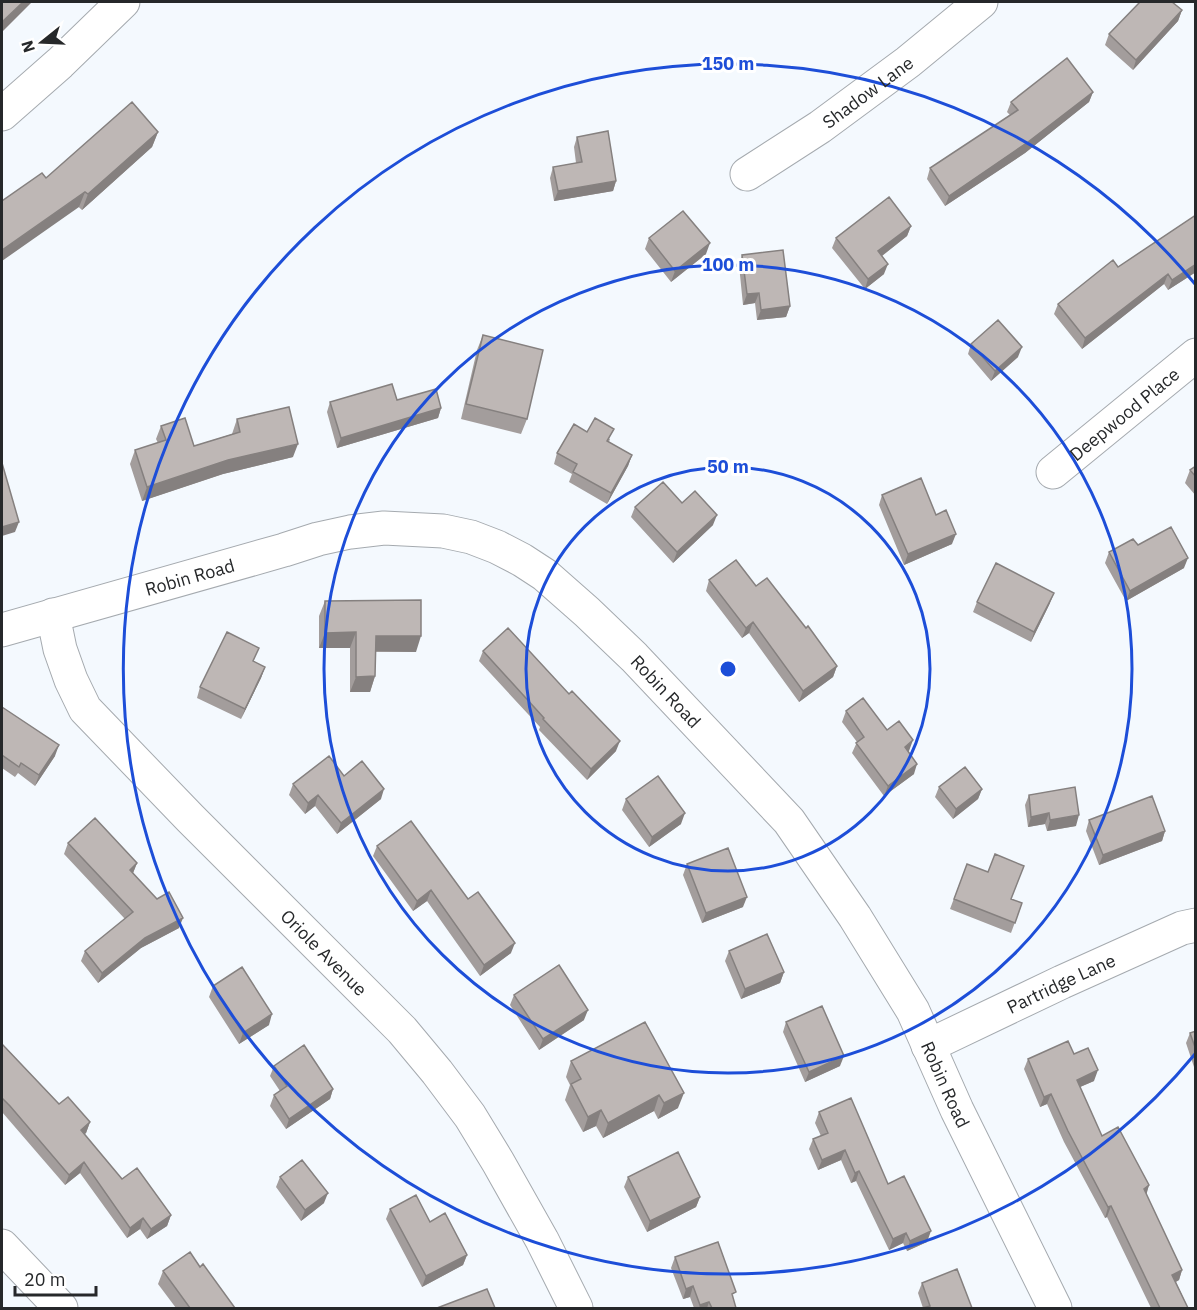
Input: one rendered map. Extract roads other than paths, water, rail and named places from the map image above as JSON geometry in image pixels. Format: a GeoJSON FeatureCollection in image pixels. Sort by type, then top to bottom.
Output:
{"type":"FeatureCollection","features":[{"type":"Feature","properties":{"kind":"street"},"geometry":{"type":"LineString","coordinates":[[2,114],[60,63],[123,2]]}},
{"type":"Feature","properties":{"kind":"street","name":"Shadow Lane"},"geometry":{"type":"LineString","coordinates":[[747,174],[820,128],[908,62],[981,2]]}},
{"type":"Feature","properties":{"kind":"street","name":"Deepwood Place"},"geometry":{"type":"LineString","coordinates":[[1053,472],[1196,355]]}},
{"type":"Feature","properties":{"kind":"street","name":"Robin Road"},"geometry":{"type":"LineString","coordinates":[[2,630],[318,539],[350,532],[384,528],[435,531],[471,537],[522,560],[545,575],[634,657],[789,820],[855,917],[913,1011],[1055,1308]]}},
{"type":"Feature","properties":{"kind":"street","name":"Oriole Avenue"},"geometry":{"type":"LineString","coordinates":[[53,615],[60,649],[85,709],[190,818],[402,1030],[437,1072],[470,1116],[498,1162],[542,1240],[576,1308]]}},
{"type":"Feature","properties":{"kind":"street","name":"Partridge Lane"},"geometry":{"type":"LineString","coordinates":[[928,1046],[1062,982],[1182,928],[1196,925]]}},
{"type":"Feature","properties":{"kind":"street"},"geometry":{"type":"LineString","coordinates":[[2,1246],[61,1308]]}}]}
